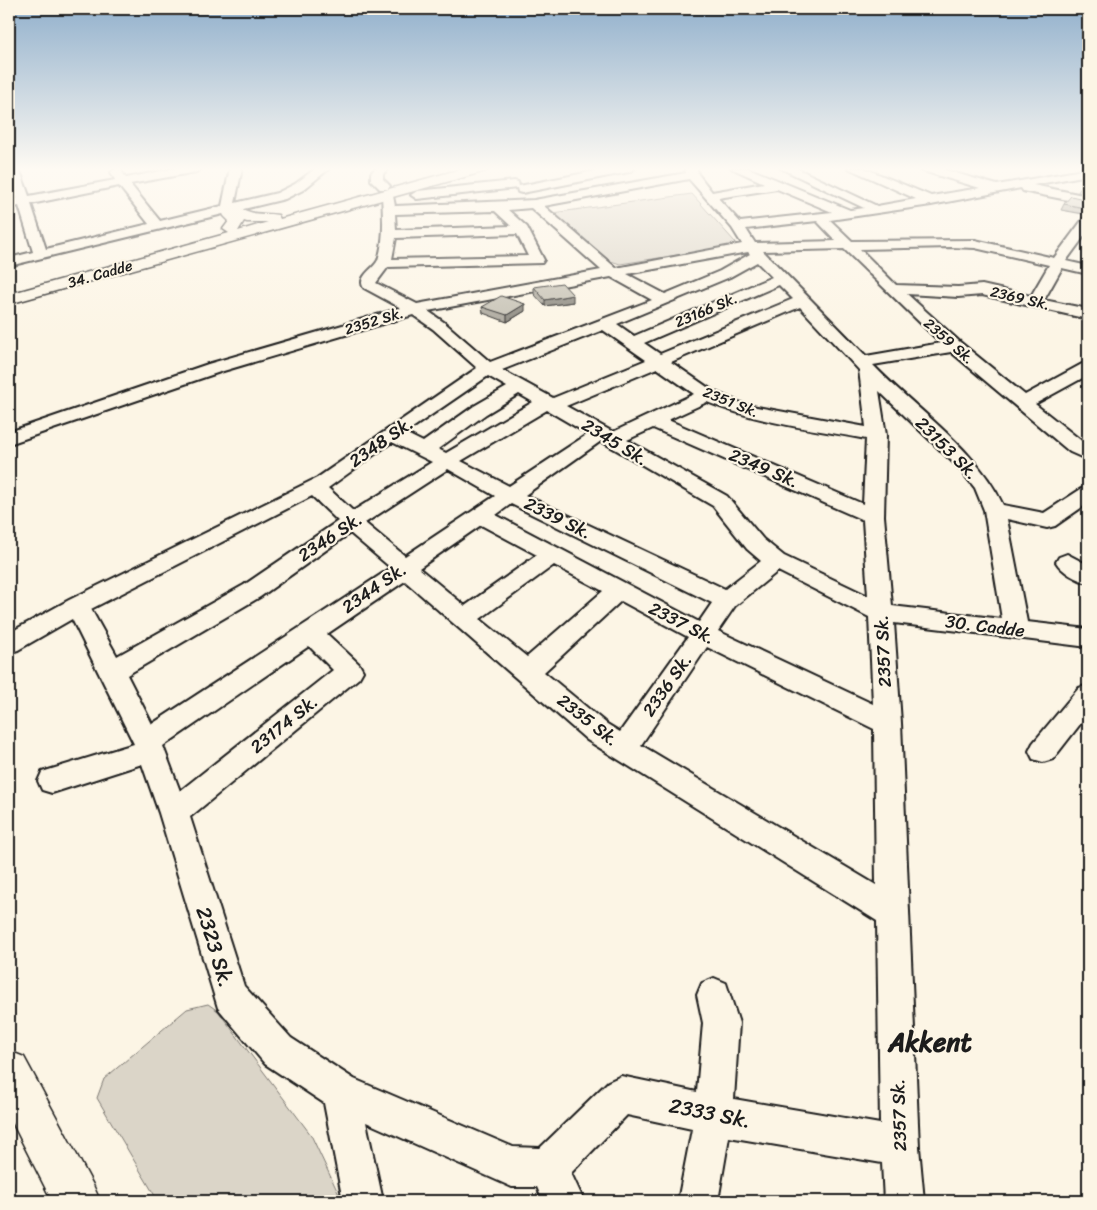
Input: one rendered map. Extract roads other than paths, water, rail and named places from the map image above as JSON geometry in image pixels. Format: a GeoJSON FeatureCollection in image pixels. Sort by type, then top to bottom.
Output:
{"type":"FeatureCollection","features":[{"type":"Feature","properties":{"kind":"main road","name":"34. Cadde"},"geometry":{"type":"LineString","coordinates":[[9,289],[218,224]]}},
{"type":"Feature","properties":{"kind":"main road","name":"34. Cadde"},"geometry":{"type":"LineString","coordinates":[[9,299],[285,224]]}},
{"type":"Feature","properties":{"kind":"main road"},"geometry":{"type":"LineString","coordinates":[[9,1072],[77,1201]]}},
{"type":"Feature","properties":{"kind":"street"},"geometry":{"type":"LineString","coordinates":[[31,224],[41,254]]}},
{"type":"Feature","properties":{"kind":"street"},"geometry":{"type":"LineString","coordinates":[[9,262],[157,226],[174,224]]}},
{"type":"Feature","properties":{"kind":"street"},"geometry":{"type":"LineString","coordinates":[[389,224],[390,234],[384,263],[537,260],[522,230],[516,224]]}},
{"type":"Feature","properties":{"kind":"street"},"geometry":{"type":"LineString","coordinates":[[561,224],[612,272],[664,300]]}},
{"type":"Feature","properties":{"kind":"street"},"geometry":{"type":"LineString","coordinates":[[750,224],[737,226],[755,251],[804,300],[865,366],[954,346]]}},
{"type":"Feature","properties":{"kind":"street","name":"2359 Sk."},"geometry":{"type":"LineString","coordinates":[[827,224],[892,289],[954,346],[1078,448],[1088,454]]}},
{"type":"Feature","properties":{"kind":"street"},"geometry":{"type":"LineString","coordinates":[[1036,301],[1058,262],[1086,224]]}},
{"type":"Feature","properties":{"kind":"street"},"geometry":{"type":"LineString","coordinates":[[390,234],[522,230]]}},
{"type":"Feature","properties":{"kind":"street","name":"2352 Sk."},"geometry":{"type":"LineString","coordinates":[[9,438],[214,368],[415,309],[612,272],[755,251],[847,244],[951,243],[975,244],[1088,270]]}},
{"type":"Feature","properties":{"kind":"street","name":"2348 Sk."},"geometry":{"type":"LineString","coordinates":[[9,644],[77,606],[315,486],[488,369],[606,324],[725,274],[755,251]]}},
{"type":"Feature","properties":{"kind":"street","name":"2345 Sk."},"geometry":{"type":"LineString","coordinates":[[384,263],[369,280],[369,286],[415,309],[439,326],[488,369],[720,501],[755,544],[776,561],[881,613]]}},
{"type":"Feature","properties":{"kind":"street","name":"23166 Sk."},"geometry":{"type":"LineString","coordinates":[[630,343],[782,278]]}},
{"type":"Feature","properties":{"kind":"street","name":"2369 Sk."},"geometry":{"type":"LineString","coordinates":[[892,289],[958,292],[982,290],[1088,314]]}},
{"type":"Feature","properties":{"kind":"street","name":"2346 Sk."},"geometry":{"type":"LineString","coordinates":[[112,671],[252,591],[351,522],[447,461],[550,403],[804,300]]}},
{"type":"Feature","properties":{"kind":"street","name":"2351 Sk."},"geometry":{"type":"LineString","coordinates":[[606,324],[630,343],[706,395],[740,409],[876,435]]}},
{"type":"Feature","properties":{"kind":"street","name":"2357 Sk."},"geometry":{"type":"LineString","coordinates":[[865,366],[876,435],[873,516],[887,723],[900,1147],[904,1201]]}},
{"type":"Feature","properties":{"kind":"street","name":"23153 Sk."},"geometry":{"type":"LineString","coordinates":[[865,366],[966,464],[985,487],[995,510],[1016,630]]}},
{"type":"Feature","properties":{"kind":"street"},"geometry":{"type":"LineString","coordinates":[[1024,403],[1088,368]]}},
{"type":"Feature","properties":{"kind":"street"},"geometry":{"type":"LineString","coordinates":[[424,450],[480,410],[519,387]]}},
{"type":"Feature","properties":{"kind":"street","name":"2344 Sk."},"geometry":{"type":"LineString","coordinates":[[52,781],[149,746],[309,632],[400,573],[405,567],[509,495],[606,437],[654,421],[706,395]]}},
{"type":"Feature","properties":{"kind":"street","name":"2349 Sk."},"geometry":{"type":"LineString","coordinates":[[654,421],[873,516]]}},
{"type":"Feature","properties":{"kind":"street","name":"2339 Sk."},"geometry":{"type":"LineString","coordinates":[[391,434],[447,461],[509,495],[727,600]]}},
{"type":"Feature","properties":{"kind":"street","name":"2335 Sk."},"geometry":{"type":"LineString","coordinates":[[315,486],[351,522],[528,671],[597,732],[892,912]]}},
{"type":"Feature","properties":{"kind":"street"},"geometry":{"type":"LineString","coordinates":[[995,510],[1047,521],[1088,494]]}},
{"type":"Feature","properties":{"kind":"street","name":"2337 Sk."},"geometry":{"type":"LineString","coordinates":[[481,516],[702,634],[887,723]]}},
{"type":"Feature","properties":{"kind":"street"},"geometry":{"type":"LineString","coordinates":[[464,618],[552,555]]}},
{"type":"Feature","properties":{"kind":"street","name":"2336 Sk."},"geometry":{"type":"LineString","coordinates":[[624,748],[727,600],[776,561]]}},
{"type":"Feature","properties":{"kind":"street"},"geometry":{"type":"LineString","coordinates":[[1067,562],[1088,575]]}},
{"type":"Feature","properties":{"kind":"street"},"geometry":{"type":"LineString","coordinates":[[528,671],[619,590]]}},
{"type":"Feature","properties":{"kind":"street","name":"2323 Sk."},"geometry":{"type":"LineString","coordinates":[[77,606],[149,746],[174,813],[230,996],[278,1051],[342,1092],[512,1168],[556,1185]]}},
{"type":"Feature","properties":{"kind":"street","name":"30. Cadde"},"geometry":{"type":"LineString","coordinates":[[881,613],[1088,638]]}},
{"type":"Feature","properties":{"kind":"street","name":"23174 Sk."},"geometry":{"type":"LineString","coordinates":[[174,813],[350,671],[309,632]]}},
{"type":"Feature","properties":{"kind":"street"},"geometry":{"type":"LineString","coordinates":[[1042,750],[1088,695]]}},
{"type":"Feature","properties":{"kind":"street"},"geometry":{"type":"LineString","coordinates":[[698,1201],[714,1115],[720,1023],[714,995]]}},
{"type":"Feature","properties":{"kind":"street"},"geometry":{"type":"LineString","coordinates":[[342,1092],[363,1201]]}},
{"type":"Feature","properties":{"kind":"street","name":"2333 Sk."},"geometry":{"type":"LineString","coordinates":[[556,1185],[621,1095],[714,1115],[900,1147]]}},
{"type":"Feature","properties":{"kind":"district","name":"Akkent"},"geometry":{"type":"Point","coordinates":[930,1042]}}]}
